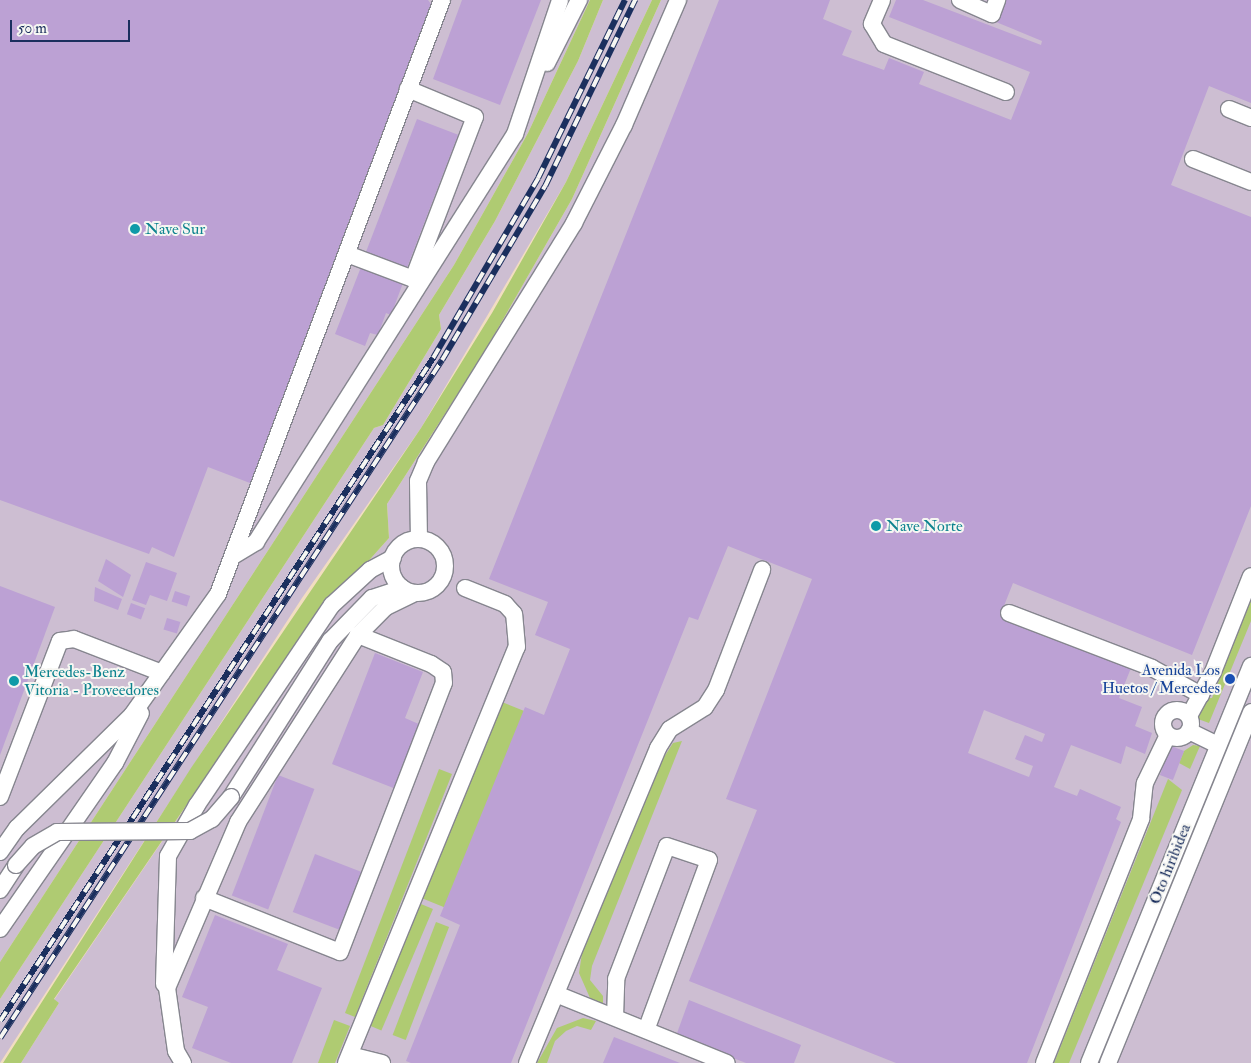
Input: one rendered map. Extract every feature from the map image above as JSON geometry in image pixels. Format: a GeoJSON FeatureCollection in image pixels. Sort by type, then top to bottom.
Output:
{"type":"FeatureCollection","features":[{"type":"Feature","properties":{"kind":"street"},"geometry":{"type":"LineString","coordinates":[[0,852],[17,828],[132,714],[218,594],[442,0]]}},
{"type":"Feature","properties":{"kind":"street"},"geometry":{"type":"LineString","coordinates":[[233,556],[256,542],[515,134],[560,0]]}},
{"type":"Feature","properties":{"kind":"street"},"geometry":{"type":"LineString","coordinates":[[533,80],[543,70],[579,0]]}},
{"type":"Feature","properties":{"kind":"street"},"geometry":{"type":"LineString","coordinates":[[419,539],[418,481],[426,462],[574,223],[624,125],[678,0]]}},
{"type":"Feature","properties":{"kind":"street"},"geometry":{"type":"LineString","coordinates":[[882,0],[872,24],[884,44],[1006,92]]}},
{"type":"Feature","properties":{"kind":"street"},"geometry":{"type":"LineString","coordinates":[[960,0],[992,14],[997,0]]}},
{"type":"Feature","properties":{"kind":"street"},"geometry":{"type":"LineString","coordinates":[[347,254],[413,279],[475,117],[408,89]]}},
{"type":"Feature","properties":{"kind":"street"},"geometry":{"type":"LineString","coordinates":[[1229,109],[1251,118]]}},
{"type":"Feature","properties":{"kind":"street"},"geometry":{"type":"LineString","coordinates":[[1193,159],[1251,182]]}},
{"type":"Feature","properties":{"kind":"street"},"geometry":{"type":"LineString","coordinates":[[0,890],[16,865],[33,846],[57,832],[190,832],[212,819],[231,797],[353,603],[392,562],[403,544],[419,539],[442,552],[445,570],[437,586],[372,598],[330,641]]}},
{"type":"Feature","properties":{"kind":"street"},"geometry":{"type":"LineString","coordinates":[[392,562],[409,591]]}},
{"type":"Feature","properties":{"kind":"street"},"geometry":{"type":"LineString","coordinates":[[167,988],[162,982],[168,856],[197,805],[332,605],[370,570],[392,562]]}},
{"type":"Feature","properties":{"kind":"street"},"geometry":{"type":"LineString","coordinates":[[527,1063],[658,748],[670,729],[705,707],[716,690],[762,570]]}},
{"type":"Feature","properties":{"kind":"street"},"geometry":{"type":"LineString","coordinates":[[1218,746],[1189,723],[1182,711],[1167,714],[1163,729],[1168,735],[1184,737],[1189,723],[1201,694],[1251,576]]}},
{"type":"Feature","properties":{"kind":"street"},"geometry":{"type":"LineString","coordinates":[[382,1063],[348,1059],[517,647],[514,614],[505,604],[465,588]]}},
{"type":"Feature","properties":{"kind":"street"},"geometry":{"type":"LineString","coordinates":[[183,1063],[176,1051],[167,988],[238,822],[358,635],[386,607],[409,591]]}},
{"type":"Feature","properties":{"kind":"street"},"geometry":{"type":"LineString","coordinates":[[1009,613],[1152,668],[1201,694]]}},
{"type":"Feature","properties":{"kind":"street"},"geometry":{"type":"LineString","coordinates":[[204,898],[340,952],[444,683],[443,672],[431,664],[358,635]]}},
{"type":"Feature","properties":{"kind":"street"},"geometry":{"type":"LineString","coordinates":[[0,797],[60,641],[74,639],[162,673]]}},
{"type":"Feature","properties":{"kind":"street","name":"Oto hiribidea"},"geometry":{"type":"LineString","coordinates":[[1089,1063],[1251,666]]}},
{"type":"Feature","properties":{"kind":"street"},"geometry":{"type":"LineString","coordinates":[[0,929],[115,763],[162,673]]}},
{"type":"Feature","properties":{"kind":"street","name":"Oto hiribidea"},"geometry":{"type":"LineString","coordinates":[[1108,1063],[1251,712]]}},
{"type":"Feature","properties":{"kind":"street"},"geometry":{"type":"LineString","coordinates":[[1044,1063],[1141,819],[1144,783],[1168,735]]}},
{"type":"Feature","properties":{"kind":"street"},"geometry":{"type":"LineString","coordinates":[[614,1017],[616,979],[667,846],[709,860],[646,1030]]}},
{"type":"Feature","properties":{"kind":"street"},"geometry":{"type":"LineString","coordinates":[[556,994],[727,1063]]}},
{"type":"Feature","properties":{"kind":"shaded area"},"geometry":{"type":"Polygon","coordinates":[[[0,0],[590,0],[528,133],[454,265],[0,962],[0,0]]]}},
{"type":"Feature","properties":{"kind":"shaded area"},"geometry":{"type":"Polygon","coordinates":[[[603,0],[652,0],[566,182],[421,428],[302,598],[0,1063],[0,999],[374,428],[383,425],[441,329],[439,315],[495,221],[578,61],[603,0]]]}},
{"type":"Feature","properties":{"kind":"shaded area"},"geometry":{"type":"Polygon","coordinates":[[[661,0],[1251,0],[1251,1063],[21,1063],[59,1003],[54,1000],[304,633],[389,538],[387,504],[482,356],[572,199],[661,0]]]}},
{"type":"Feature","properties":{"kind":"green space"},"geometry":{"type":"Polygon","coordinates":[[[590,0],[603,0],[578,61],[495,221],[439,315],[441,329],[383,425],[374,428],[0,999],[0,962],[454,265],[528,133],[590,0]]]}},
{"type":"Feature","properties":{"kind":"green space"},"geometry":{"type":"Polygon","coordinates":[[[652,0],[661,0],[572,199],[482,356],[387,504],[389,538],[304,633],[54,999],[59,1003],[21,1063],[3,1063],[191,768],[421,428],[492,313],[566,182],[652,0]]]}},
{"type":"Feature","properties":{"kind":"green space"},"geometry":{"type":"Polygon","coordinates":[[[1251,600],[1251,621],[1209,723],[1198,719],[1207,698],[1212,698],[1251,600]]]}},
{"type":"Feature","properties":{"kind":"green space"},"geometry":{"type":"Polygon","coordinates":[[[502,702],[524,711],[445,908],[423,899],[502,702]]]}},
{"type":"Feature","properties":{"kind":"green space"},"geometry":{"type":"Polygon","coordinates":[[[682,741],[592,966],[590,980],[603,996],[603,1004],[597,1003],[590,998],[579,973],[582,953],[664,757],[673,743],[682,741]]]}},
{"type":"Feature","properties":{"kind":"green space"},"geometry":{"type":"Polygon","coordinates":[[[1193,745],[1200,746],[1190,769],[1179,763],[1184,751],[1193,745]]]}},
{"type":"Feature","properties":{"kind":"green space"},"geometry":{"type":"Polygon","coordinates":[[[439,769],[452,774],[355,1017],[345,1013],[439,769]]]}},
{"type":"Feature","properties":{"kind":"green space"},"geometry":{"type":"Polygon","coordinates":[[[1168,779],[1182,790],[1069,1063],[1054,1063],[1168,779]]]}},
{"type":"Feature","properties":{"kind":"green space"},"geometry":{"type":"Polygon","coordinates":[[[421,904],[433,909],[381,1031],[369,1026],[421,904]]]}},
{"type":"Feature","properties":{"kind":"green space"},"geometry":{"type":"Polygon","coordinates":[[[436,922],[449,927],[406,1040],[393,1035],[436,922]]]}},
{"type":"Feature","properties":{"kind":"green space"},"geometry":{"type":"Polygon","coordinates":[[[583,1018],[596,1021],[591,1030],[577,1026],[566,1031],[555,1041],[547,1063],[537,1063],[557,1028],[583,1018]]]}},
{"type":"Feature","properties":{"kind":"green space"},"geometry":{"type":"Polygon","coordinates":[[[334,1020],[350,1026],[335,1063],[318,1063],[334,1020]]]}},
{"type":"Feature","properties":{"kind":"building","name":"Nave Sur"},"geometry":{"type":"Polygon","coordinates":[[[0,0],[428,0],[431,4],[250,483],[208,467],[174,557],[152,547],[149,554],[0,500],[0,0]]]}},
{"type":"Feature","properties":{"kind":"building"},"geometry":{"type":"Polygon","coordinates":[[[462,0],[541,0],[500,105],[433,79],[462,0]]]}},
{"type":"Feature","properties":{"kind":"building","name":"Nave Norte"},"geometry":{"type":"Polygon","coordinates":[[[719,0],[830,0],[823,19],[852,31],[842,55],[884,70],[889,58],[924,72],[919,84],[1011,120],[1030,72],[889,17],[896,0],[923,0],[1041,45],[1042,41],[996,22],[1005,0],[1251,0],[1251,103],[1209,86],[1171,185],[1251,217],[1251,506],[1192,655],[1013,583],[1000,616],[1131,668],[1119,698],[1142,707],[1135,726],[1152,733],[1145,754],[1126,746],[1121,764],[1071,745],[1054,787],[1077,796],[1080,789],[1121,807],[1116,819],[1121,822],[1027,1063],[896,1063],[689,981],[757,810],[726,799],[812,579],[728,546],[698,620],[689,617],[511,1063],[411,1063],[406,1061],[460,925],[440,916],[525,707],[544,715],[570,649],[535,635],[548,602],[489,579],[719,0]],[[984,710],[968,753],[1029,777],[1033,766],[1015,759],[1025,735],[1042,742],[1045,734],[984,710]]]}},
{"type":"Feature","properties":{"kind":"building"},"geometry":{"type":"Polygon","coordinates":[[[417,119],[458,135],[407,268],[366,253],[417,119]]]}},
{"type":"Feature","properties":{"kind":"building"},"geometry":{"type":"Polygon","coordinates":[[[361,267],[403,283],[391,315],[386,313],[378,335],[370,333],[365,346],[335,334],[361,267]]]}},
{"type":"Feature","properties":{"kind":"building"},"geometry":{"type":"Polygon","coordinates":[[[106,559],[131,575],[123,597],[98,581],[106,559]]]}},
{"type":"Feature","properties":{"kind":"building"},"geometry":{"type":"Polygon","coordinates":[[[146,562],[177,573],[167,601],[150,595],[146,605],[132,600],[146,562]]]}},
{"type":"Feature","properties":{"kind":"building","name":"Mercedes-Benz Vitoria - Proveedores"},"geometry":{"type":"Polygon","coordinates":[[[0,586],[55,607],[0,755],[0,586]]]}},
{"type":"Feature","properties":{"kind":"building"},"geometry":{"type":"Polygon","coordinates":[[[95,587],[122,599],[118,610],[94,601],[95,587]]]}},
{"type":"Feature","properties":{"kind":"building"},"geometry":{"type":"Polygon","coordinates":[[[175,591],[190,596],[187,606],[172,601],[175,591]]]}},
{"type":"Feature","properties":{"kind":"building"},"geometry":{"type":"Polygon","coordinates":[[[131,603],[145,608],[141,619],[127,614],[131,603]]]}},
{"type":"Feature","properties":{"kind":"building"},"geometry":{"type":"Polygon","coordinates":[[[167,618],[180,622],[177,634],[163,629],[167,618]]]}},
{"type":"Feature","properties":{"kind":"building"},"geometry":{"type":"Polygon","coordinates":[[[375,653],[423,672],[405,718],[421,725],[396,789],[332,764],[375,653]]]}},
{"type":"Feature","properties":{"kind":"building"},"geometry":{"type":"Polygon","coordinates":[[[1171,746],[1184,751],[1173,780],[1160,775],[1171,746]]]}},
{"type":"Feature","properties":{"kind":"building"},"geometry":{"type":"Polygon","coordinates":[[[278,775],[314,789],[268,909],[232,895],[278,775]]]}},
{"type":"Feature","properties":{"kind":"building"},"geometry":{"type":"Polygon","coordinates":[[[315,854],[362,872],[339,930],[293,912],[315,854]]]}},
{"type":"Feature","properties":{"kind":"building"},"geometry":{"type":"Polygon","coordinates":[[[215,915],[288,944],[277,970],[322,988],[292,1063],[231,1063],[192,1048],[208,1007],[182,997],[215,915]]]}},
{"type":"Feature","properties":{"kind":"building"},"geometry":{"type":"Polygon","coordinates":[[[689,1000],[801,1045],[794,1063],[746,1063],[676,1036],[689,1000]]]}},
{"type":"Feature","properties":{"kind":"building"},"geometry":{"type":"Polygon","coordinates":[[[614,1037],[680,1063],[603,1063],[614,1037]]]}},
{"type":"Feature","properties":{"kind":"railway"},"geometry":{"type":"LineString","coordinates":[[0,1021],[433,358],[538,178],[625,0]]}},
{"type":"Feature","properties":{"kind":"railway"},"geometry":{"type":"LineString","coordinates":[[0,1038],[442,360],[545,186],[635,0]]}},
{"type":"Feature","properties":{"kind":"place","name":"Nave Sur"},"geometry":{"type":"Point","coordinates":[135,229]}},
{"type":"Feature","properties":{"kind":"place","name":"Nave Norte"},"geometry":{"type":"Point","coordinates":[876,526]}},
{"type":"Feature","properties":{"kind":"place","name":"Avenida Los Huetos / Mercedes"},"geometry":{"type":"Point","coordinates":[1230,679]}},
{"type":"Feature","properties":{"kind":"place","name":"Mercedes-Benz Vitoria - Proveedores"},"geometry":{"type":"Point","coordinates":[14,681]}}]}
